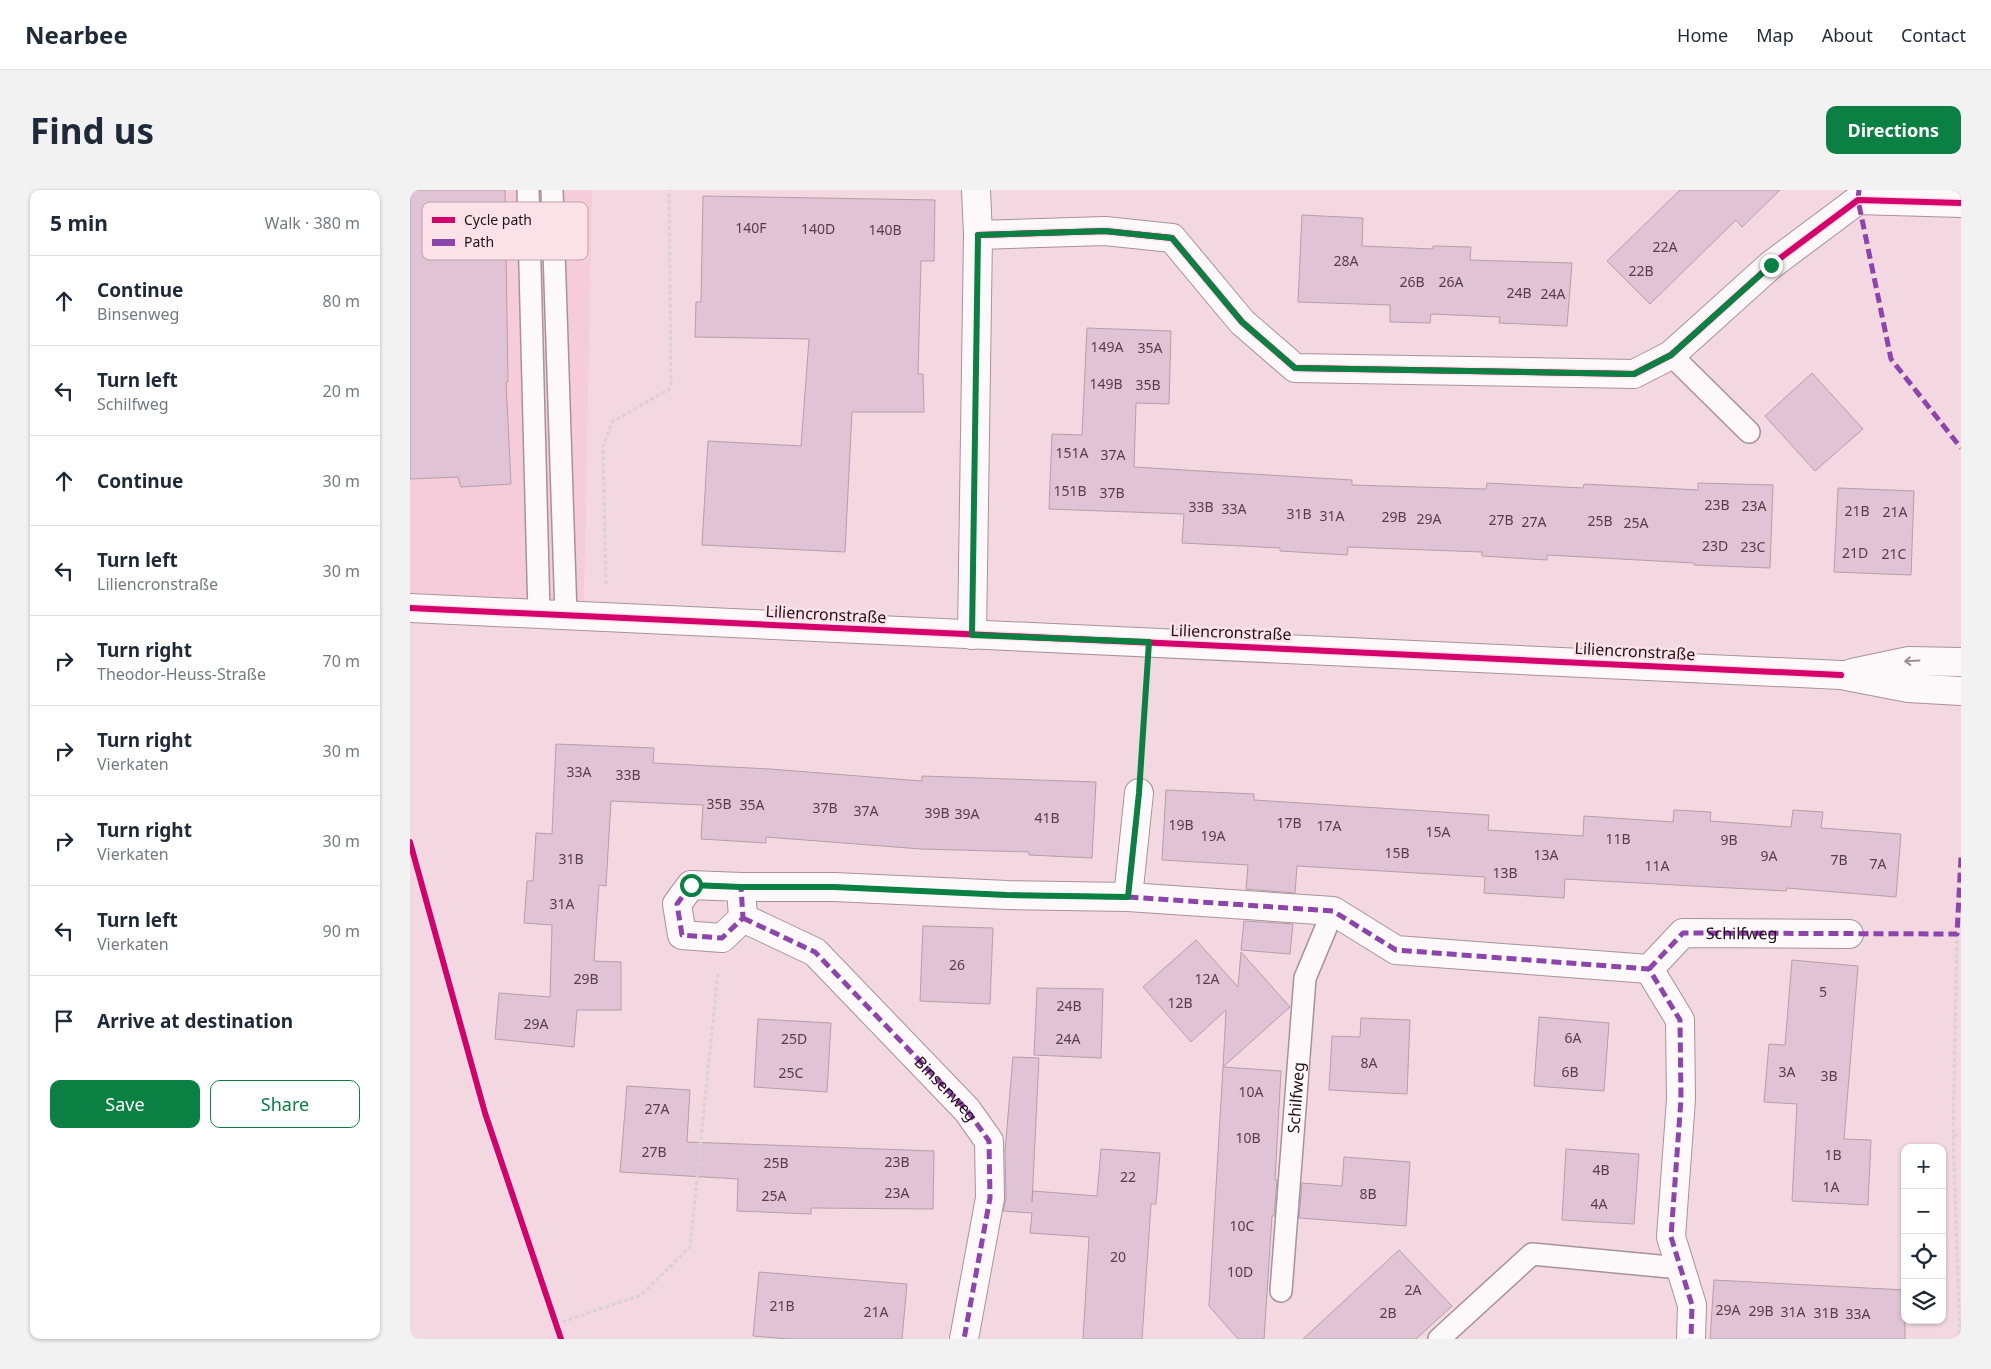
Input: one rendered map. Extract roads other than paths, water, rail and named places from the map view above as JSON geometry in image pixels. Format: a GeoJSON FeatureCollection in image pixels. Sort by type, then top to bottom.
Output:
{"type":"FeatureCollection","features":[{"type":"Feature","properties":{"kind":"street"},"geometry":{"type":"LineString","coordinates":[[972,635],[978,235],[976,190]]}},
{"type":"Feature","properties":{"kind":"street"},"geometry":{"type":"LineString","coordinates":[[978,235],[1105,231],[1172,238],[1242,322],[1295,368],[1634,374],[1671,355],[1771,265],[1858,200],[1961,203]]}},
{"type":"Feature","properties":{"kind":"street","name":"Liliencronstraße"},"geometry":{"type":"LineString","coordinates":[[410,608],[1841,675],[1908,688],[1961,691]]}},
{"type":"Feature","properties":{"kind":"street","name":"Liliencronstraße"},"geometry":{"type":"LineString","coordinates":[[1841,675],[1909,661],[1961,662]]}},
{"type":"Feature","properties":{"kind":"street"},"geometry":{"type":"LineString","coordinates":[[1128,897],[1139,793]]}},
{"type":"Feature","properties":{"kind":"street"},"geometry":{"type":"LineString","coordinates":[[741,887],[743,918],[722,938],[682,935],[677,904],[691,885],[834,887],[1007,895],[1128,897],[1333,911],[1396,950],[1649,969],[1680,1020],[1681,1099],[1671,1238],[1692,1305],[1692,1339]]}},
{"type":"Feature","properties":{"kind":"street","name":"Binsenweg"},"geometry":{"type":"LineString","coordinates":[[743,918],[815,952],[967,1110],[988,1141],[990,1198],[964,1339]]}},
{"type":"Feature","properties":{"kind":"street","name":"Schilfweg"},"geometry":{"type":"LineString","coordinates":[[1649,969],[1683,933],[1849,934]]}},
{"type":"Feature","properties":{"kind":"lane"},"geometry":{"type":"LineString","coordinates":[[530,260],[539,614]]}},
{"type":"Feature","properties":{"kind":"lane"},"geometry":{"type":"LineString","coordinates":[[554,260],[566,615]]}},
{"type":"Feature","properties":{"kind":"lane"},"geometry":{"type":"LineString","coordinates":[[1671,355],[1749,432]]}},
{"type":"Feature","properties":{"kind":"lane","name":"Schilfweg"},"geometry":{"type":"LineString","coordinates":[[1282,1291],[1305,978],[1333,911]]}},
{"type":"Feature","properties":{"kind":"lane"},"geometry":{"type":"LineString","coordinates":[[1439,1339],[1532,1254],[1680,1268]]}}]}
